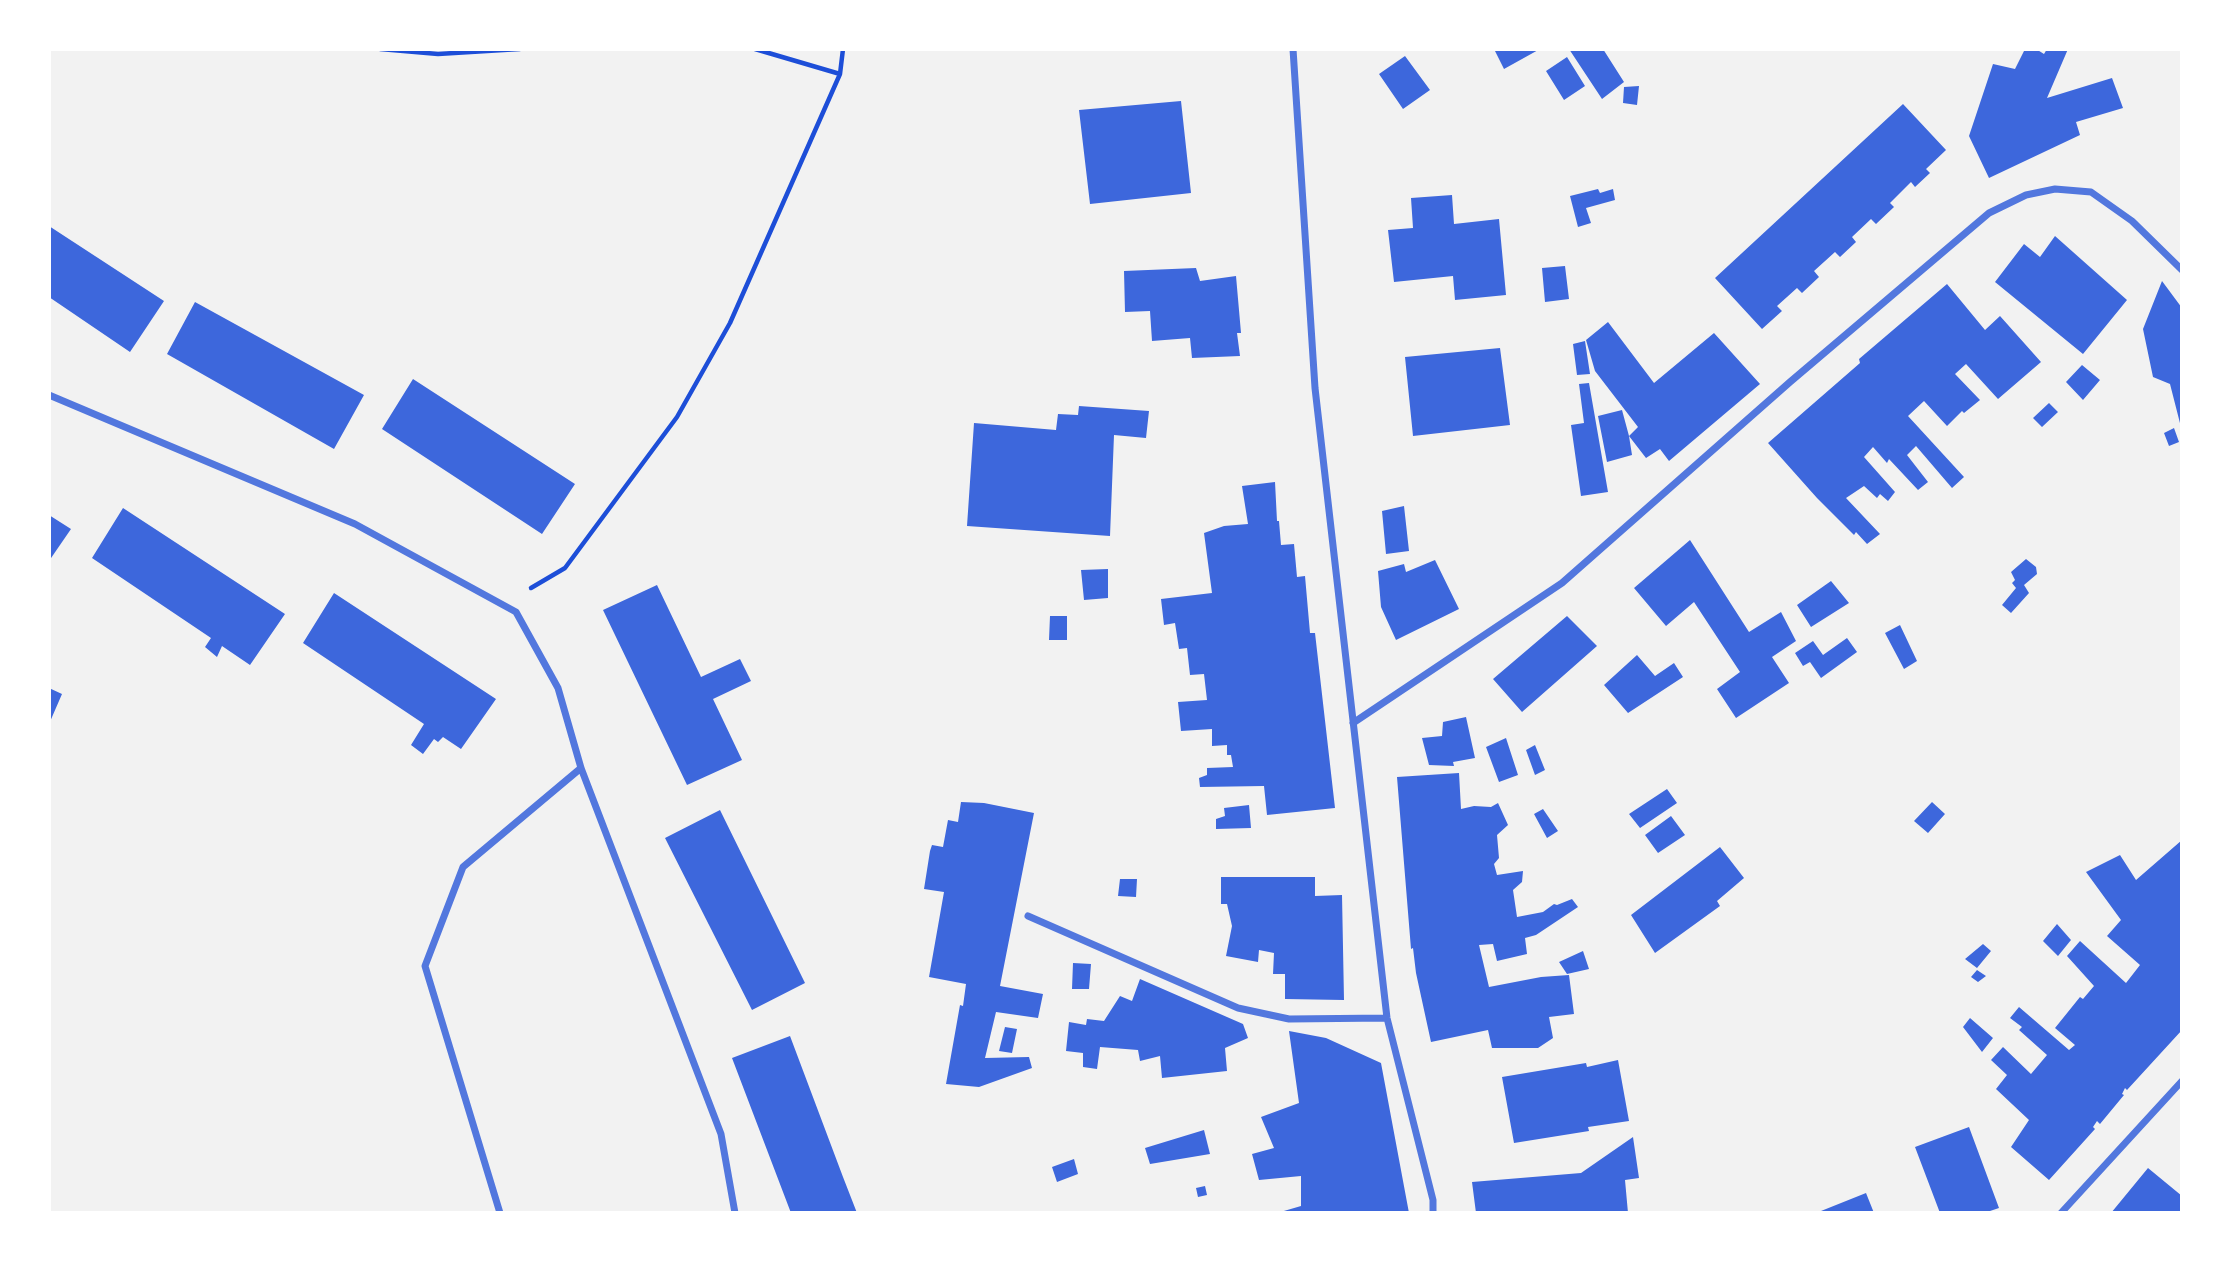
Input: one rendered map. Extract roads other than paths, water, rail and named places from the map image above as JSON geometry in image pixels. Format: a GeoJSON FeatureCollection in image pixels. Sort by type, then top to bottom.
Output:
{"type":"FeatureCollection","features":[{"type":"Feature","properties":{"kind":"street"},"geometry":{"type":"LineString","coordinates":[[1293,49],[1315,387],[1387,1018],[1433,1200],[1433,1213]]}},
{"type":"Feature","properties":{"kind":"street"},"geometry":{"type":"LineString","coordinates":[[1353,723],[1562,583],[1790,382],[1989,213],[2025,195],[2055,189],[2091,192],[2132,221],[2182,270]]}},
{"type":"Feature","properties":{"kind":"street"},"geometry":{"type":"LineString","coordinates":[[49,395],[355,524],[516,612],[558,688],[581,768],[721,1134],[735,1213]]}},
{"type":"Feature","properties":{"kind":"street"},"geometry":{"type":"LineString","coordinates":[[499,1213],[425,966],[463,867],[581,768]]}},
{"type":"Feature","properties":{"kind":"street"},"geometry":{"type":"LineString","coordinates":[[1028,916],[1238,1008],[1289,1019],[1387,1018]]}},
{"type":"Feature","properties":{"kind":"street"},"geometry":{"type":"LineString","coordinates":[[2061,1213],[2182,1081]]}}]}
